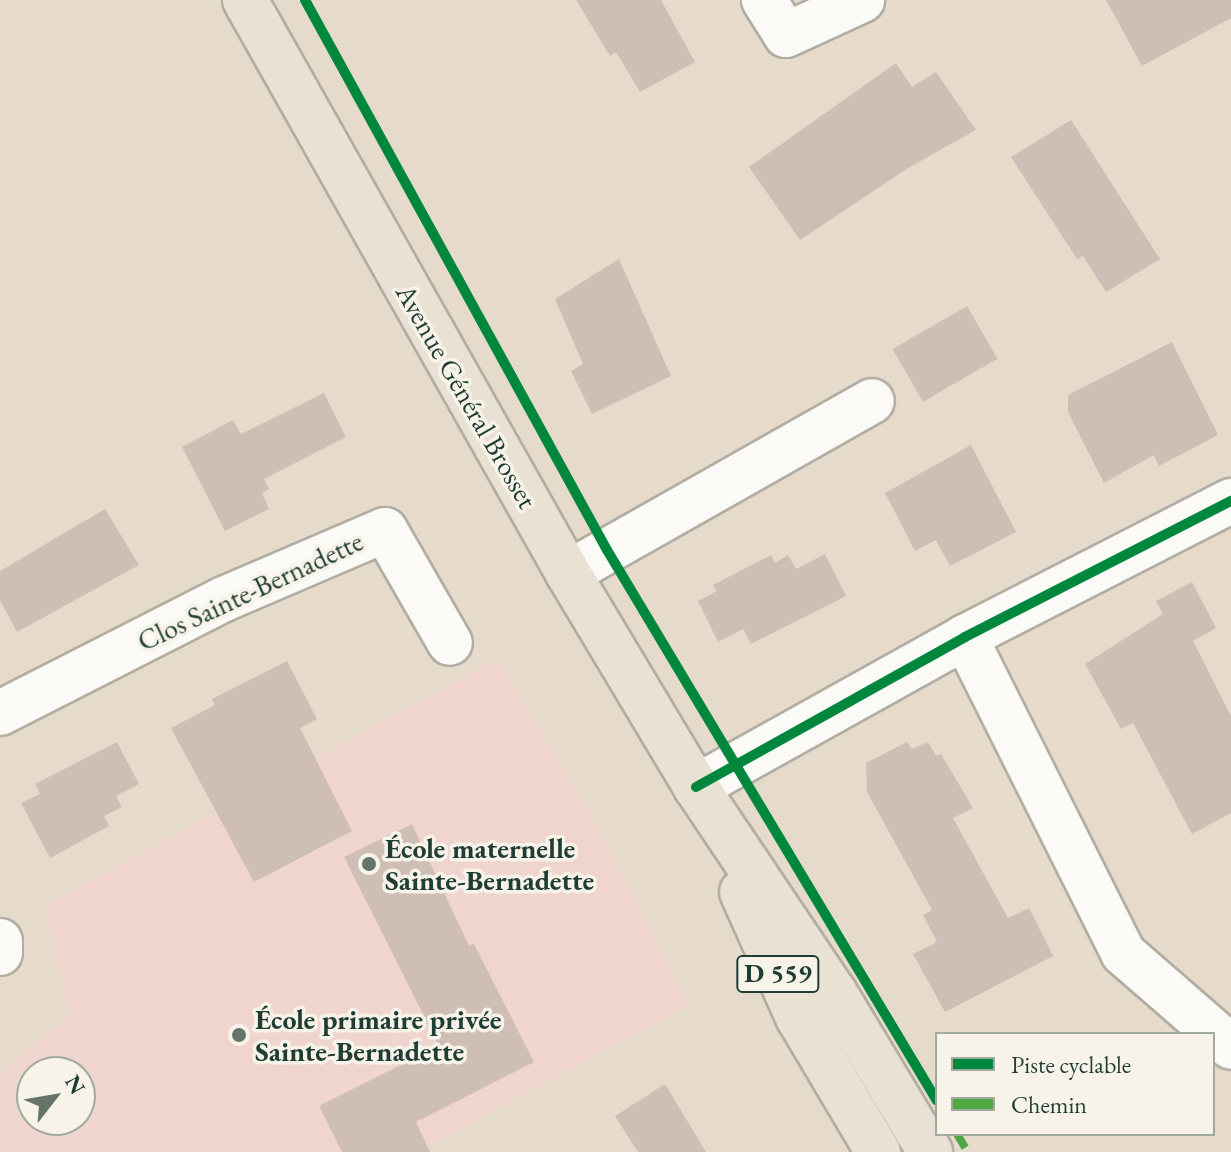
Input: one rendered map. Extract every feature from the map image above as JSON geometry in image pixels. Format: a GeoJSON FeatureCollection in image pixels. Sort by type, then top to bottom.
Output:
{"type":"FeatureCollection","features":[{"type":"Feature","properties":{"kind":"main road","name":"Avenue Général Brosset"},"geometry":{"type":"LineString","coordinates":[[245,0],[568,573],[696,787],[834,992],[930,1152]]}},
{"type":"Feature","properties":{"kind":"main road","name":"Avenue Général Brosset"},"geometry":{"type":"LineString","coordinates":[[696,787],[798,1017],[878,1152]]}},
{"type":"Feature","properties":{"kind":"street"},"geometry":{"type":"LineString","coordinates":[[764,0],[786,35],[862,0]]}},
{"type":"Feature","properties":{"kind":"street"},"geometry":{"type":"LineString","coordinates":[[568,573],[872,401]]}},
{"type":"Feature","properties":{"kind":"street"},"geometry":{"type":"LineString","coordinates":[[696,787],[965,637],[1231,501]]}},
{"type":"Feature","properties":{"kind":"street","name":"Clos Sainte-Bernadette"},"geometry":{"type":"LineString","coordinates":[[0,713],[224,599],[385,530],[450,643]]}},
{"type":"Feature","properties":{"kind":"street"},"geometry":{"type":"LineString","coordinates":[[965,637],[1123,953],[1214,1032]]}},
{"type":"Feature","properties":{"kind":"street"},"geometry":{"type":"LineString","coordinates":[[0,941],[0,953]]}},
{"type":"Feature","properties":{"kind":"street"},"geometry":{"type":"LineString","coordinates":[[1215,1033],[1231,1047]]}},
{"type":"Feature","properties":{"kind":"shaded area","name":"École maternelle Sainte-Bernadette"},"geometry":{"type":"Polygon","coordinates":[[[497,659],[595,822],[688,1006],[418,1152],[0,1152],[0,1075],[16,1061],[16,1136],[96,1136],[96,1056],[22,1056],[70,1014],[44,906],[497,659]]]}},
{"type":"Feature","properties":{"kind":"building"},"geometry":{"type":"Polygon","coordinates":[[[576,0],[661,0],[695,62],[640,92],[616,52],[610,56],[576,0]]]}},
{"type":"Feature","properties":{"kind":"building"},"geometry":{"type":"Polygon","coordinates":[[[1106,0],[1231,0],[1231,18],[1142,66],[1106,0]]]}},
{"type":"Feature","properties":{"kind":"building"},"geometry":{"type":"Polygon","coordinates":[[[896,63],[912,87],[936,72],[976,130],[908,168],[800,240],[749,167],[896,63]]]}},
{"type":"Feature","properties":{"kind":"building"},"geometry":{"type":"Polygon","coordinates":[[[1071,120],[1160,259],[1106,292],[1083,256],[1077,259],[1011,157],[1071,120]]]}},
{"type":"Feature","properties":{"kind":"building"},"geometry":{"type":"Polygon","coordinates":[[[619,259],[671,376],[592,414],[571,371],[583,364],[555,299],[619,259]]]}},
{"type":"Feature","properties":{"kind":"building"},"geometry":{"type":"Polygon","coordinates":[[[967,306],[998,359],[923,402],[893,349],[967,306]]]}},
{"type":"Feature","properties":{"kind":"building"},"geometry":{"type":"Polygon","coordinates":[[[1172,342],[1218,435],[1159,466],[1154,455],[1104,483],[1068,412],[1068,395],[1172,342]]]}},
{"type":"Feature","properties":{"kind":"building"},"geometry":{"type":"Polygon","coordinates":[[[324,393],[346,437],[264,479],[269,489],[262,493],[269,509],[225,531],[182,447],[233,420],[241,434],[324,393]]]}},
{"type":"Feature","properties":{"kind":"building"},"geometry":{"type":"Polygon","coordinates":[[[971,445],[1016,532],[950,566],[936,540],[915,551],[885,493],[971,445]]]}},
{"type":"Feature","properties":{"kind":"building"},"geometry":{"type":"Polygon","coordinates":[[[105,509],[139,565],[17,632],[0,600],[0,571],[105,509]]]}},
{"type":"Feature","properties":{"kind":"building"},"geometry":{"type":"Polygon","coordinates":[[[825,554],[846,596],[751,644],[743,629],[718,642],[698,601],[717,591],[713,585],[771,555],[775,563],[788,555],[796,569],[825,554]]]}},
{"type":"Feature","properties":{"kind":"building"},"geometry":{"type":"Polygon","coordinates":[[[1192,582],[1216,628],[1193,641],[1231,716],[1231,813],[1192,834],[1133,723],[1121,729],[1085,664],[1163,614],[1156,601],[1192,582]]]}},
{"type":"Feature","properties":{"kind":"building"},"geometry":{"type":"Polygon","coordinates":[[[287,661],[317,719],[300,728],[352,831],[254,882],[171,728],[215,705],[212,699],[287,661]]]}},
{"type":"Feature","properties":{"kind":"building"},"geometry":{"type":"Polygon","coordinates":[[[117,742],[139,784],[116,796],[122,807],[104,816],[109,826],[50,858],[21,803],[40,794],[35,784],[117,742]]]}},
{"type":"Feature","properties":{"kind":"building"},"geometry":{"type":"Polygon","coordinates":[[[907,742],[912,749],[928,742],[936,756],[941,754],[973,808],[953,818],[1008,918],[1029,908],[1053,956],[945,1012],[913,954],[937,942],[923,915],[932,910],[867,792],[866,763],[907,742]]]}},
{"type":"Feature","properties":{"kind":"building"},"geometry":{"type":"Polygon","coordinates":[[[412,824],[469,946],[474,944],[534,1062],[416,1122],[430,1152],[342,1152],[319,1106],[439,1046],[344,857],[412,824]]]}},
{"type":"Feature","properties":{"kind":"building"},"geometry":{"type":"Polygon","coordinates":[[[665,1084],[706,1152],[638,1152],[615,1116],[665,1084]]]}},
{"type":"Feature","properties":{"kind":"marked path"},"geometry":{"type":"LineString","coordinates":[[958,1136],[968,1152]]}},
{"type":"Feature","properties":{"kind":"cycle path"},"geometry":{"type":"LineString","coordinates":[[305,0],[607,550],[935,1098]]}},
{"type":"Feature","properties":{"kind":"cycle path"},"geometry":{"type":"LineString","coordinates":[[696,787],[965,637],[1231,501]]}},
{"type":"Feature","properties":{"kind":"place","name":"École maternelle Sainte-Bernadette"},"geometry":{"type":"Point","coordinates":[369,864]}},
{"type":"Feature","properties":{"kind":"place","name":"École primaire privée Sainte-Bernadette"},"geometry":{"type":"Point","coordinates":[239,1035]}}]}
